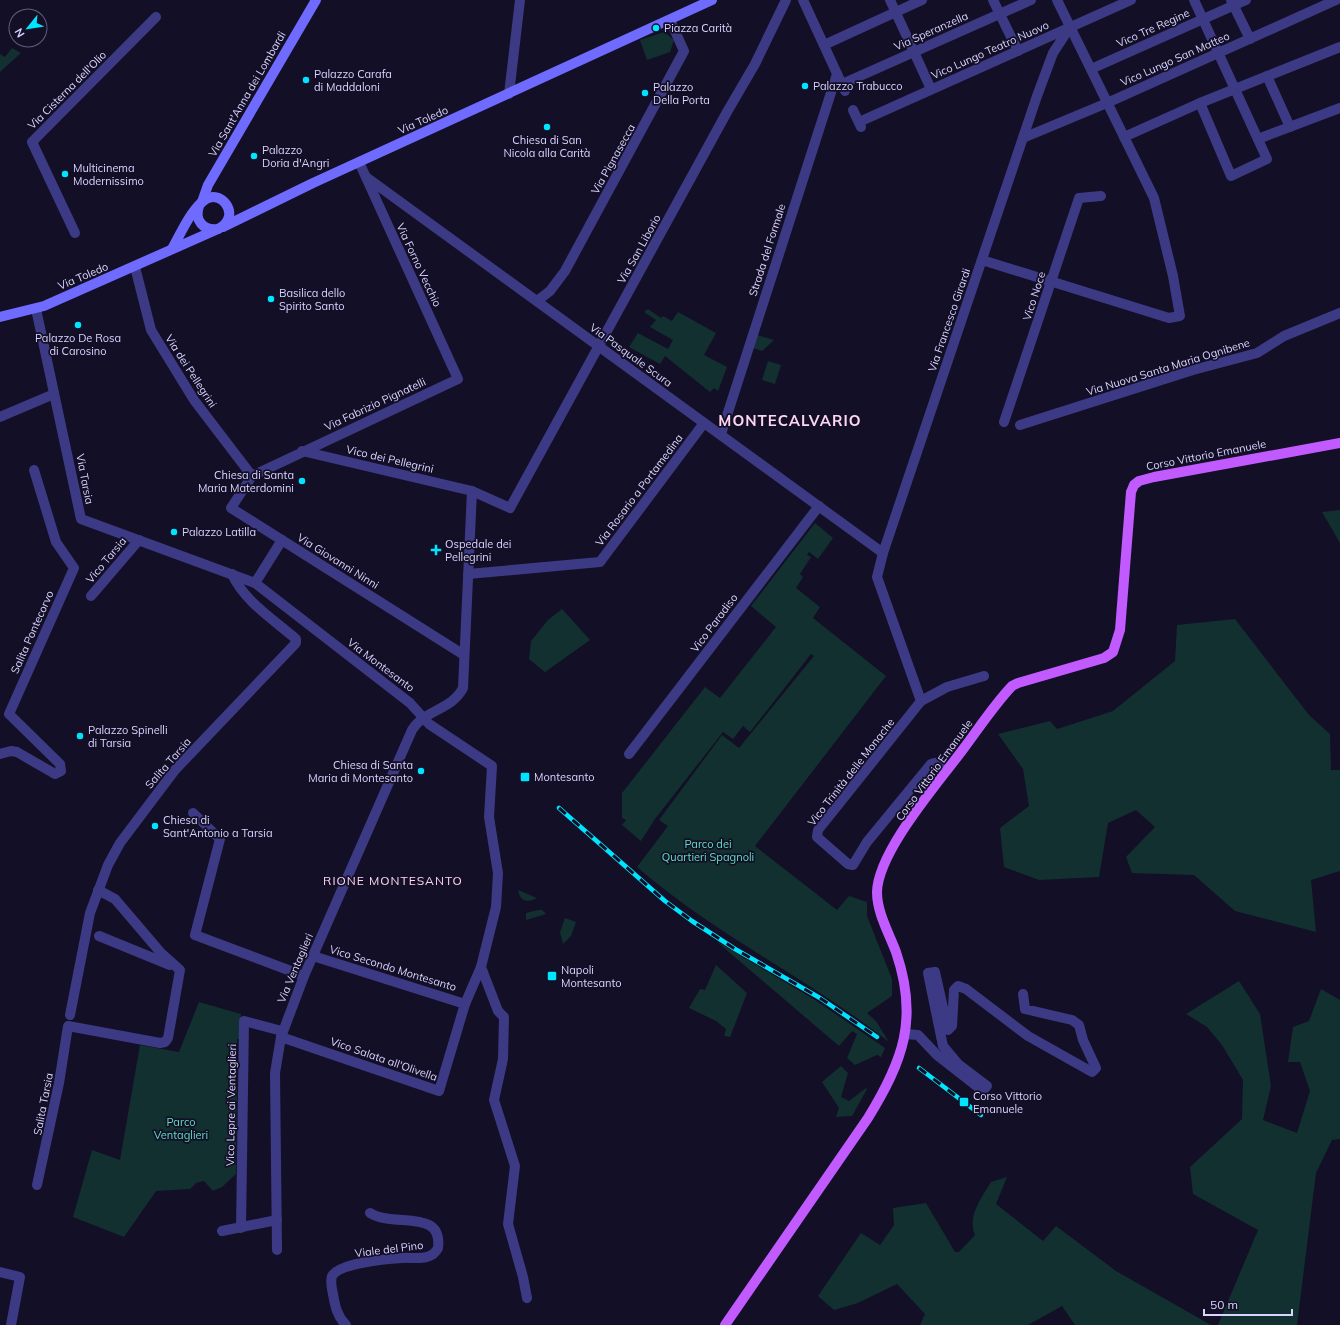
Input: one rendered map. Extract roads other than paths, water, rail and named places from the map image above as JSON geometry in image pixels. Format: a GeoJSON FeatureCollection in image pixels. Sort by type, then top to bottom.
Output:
{"type":"FeatureCollection","features":[{"type":"Feature","properties":{"kind":"main road","name":"Via Sant'Anna dei Lombardi"},"geometry":{"type":"LineString","coordinates":[[200,204],[208,185],[316,0]]}},
{"type":"Feature","properties":{"kind":"main road"},"geometry":{"type":"LineString","coordinates":[[670,20],[712,0]]}},
{"type":"Feature","properties":{"kind":"main road","name":"Via Toledo"},"geometry":{"type":"LineString","coordinates":[[0,317],[36,309],[135,267],[358,162],[670,20]]}},
{"type":"Feature","properties":{"kind":"main road"},"geometry":{"type":"LineString","coordinates":[[172,249],[200,204],[212,197],[222,200],[226,204],[230,214],[226,223],[220,228],[213,230],[203,226],[197,217],[200,204]]}},
{"type":"Feature","properties":{"kind":"main road","name":"Corso Vittorio Emanuele"},"geometry":{"type":"LineString","coordinates":[[725,1325],[884,1093],[900,1058],[905,1034],[907,1009],[906,990],[901,966],[878,906],[878,884],[890,853],[912,817],[1012,686],[1104,658],[1113,652],[1120,630],[1132,488],[1136,483],[1154,477],[1340,443]]}},
{"type":"Feature","properties":{"kind":"street"},"geometry":{"type":"LineString","coordinates":[[509,94],[520,0]]}},
{"type":"Feature","properties":{"kind":"street","name":"Via San Liborio"},"geometry":{"type":"LineString","coordinates":[[510,508],[755,64],[786,0]]}},
{"type":"Feature","properties":{"kind":"street"},"geometry":{"type":"LineString","coordinates":[[803,0],[837,74]]}},
{"type":"Feature","properties":{"kind":"street"},"geometry":{"type":"LineString","coordinates":[[890,0],[931,89]]}},
{"type":"Feature","properties":{"kind":"street"},"geometry":{"type":"LineString","coordinates":[[824,45],[922,0]]}},
{"type":"Feature","properties":{"kind":"street"},"geometry":{"type":"LineString","coordinates":[[994,0],[1018,50]]}},
{"type":"Feature","properties":{"kind":"street","name":"Via Speranzella"},"geometry":{"type":"LineString","coordinates":[[837,74],[843,88],[914,52],[1031,0]]}},
{"type":"Feature","properties":{"kind":"street"},"geometry":{"type":"LineString","coordinates":[[982,260],[1169,318],[1180,316],[1173,276],[1154,198],[1057,0]]}},
{"type":"Feature","properties":{"kind":"street","name":"Vico Lungo Teatro Nuovo"},"geometry":{"type":"LineString","coordinates":[[853,110],[860,125],[931,89],[1070,27],[1114,3],[1131,0]]}},
{"type":"Feature","properties":{"kind":"street"},"geometry":{"type":"LineString","coordinates":[[1194,0],[1267,159],[1231,176],[1200,103]]}},
{"type":"Feature","properties":{"kind":"street","name":"Vico Tre Regine"},"geometry":{"type":"LineString","coordinates":[[1091,69],[1203,19],[1233,3],[1246,0]]}},
{"type":"Feature","properties":{"kind":"street","name":"Vico Lungo San Matteo"},"geometry":{"type":"LineString","coordinates":[[1023,138],[1107,103],[1336,0]]}},
{"type":"Feature","properties":{"kind":"street"},"geometry":{"type":"LineString","coordinates":[[1233,3],[1250,39]]}},
{"type":"Feature","properties":{"kind":"street","name":"Via Cisterna dell'Olio"},"geometry":{"type":"LineString","coordinates":[[74,233],[32,142],[156,18]]}},
{"type":"Feature","properties":{"kind":"street","name":"Via Pignasecca"},"geometry":{"type":"LineString","coordinates":[[537,301],[550,291],[564,271],[684,51],[670,20]]}},
{"type":"Feature","properties":{"kind":"street","name":"Via Francesco Girardi"},"geometry":{"type":"LineString","coordinates":[[921,701],[877,577],[883,553],[1037,96],[1053,53],[1070,27]]}},
{"type":"Feature","properties":{"kind":"street"},"geometry":{"type":"LineString","coordinates":[[1124,137],[1200,103],[1340,47]]}},
{"type":"Feature","properties":{"kind":"street","name":"Strada del Formale"},"geometry":{"type":"LineString","coordinates":[[721,434],[837,74]]}},
{"type":"Feature","properties":{"kind":"street"},"geometry":{"type":"LineString","coordinates":[[1267,76],[1290,127]]}},
{"type":"Feature","properties":{"kind":"street"},"geometry":{"type":"LineString","coordinates":[[1258,139],[1340,108]]}},
{"type":"Feature","properties":{"kind":"street","name":"Via Forno Vecchio"},"geometry":{"type":"LineString","coordinates":[[358,162],[458,379]]}},
{"type":"Feature","properties":{"kind":"street","name":"Via Pasquale Scura"},"geometry":{"type":"LineString","coordinates":[[365,176],[883,553]]}},
{"type":"Feature","properties":{"kind":"street","name":"Vico Noce"},"geometry":{"type":"LineString","coordinates":[[1004,422],[1079,198],[1101,196]]}},
{"type":"Feature","properties":{"kind":"street","name":"Via dei Pellegrini"},"geometry":{"type":"LineString","coordinates":[[135,267],[151,330],[194,400],[252,476]]}},
{"type":"Feature","properties":{"kind":"street","name":"Via Tarsia"},"geometry":{"type":"LineString","coordinates":[[36,309],[81,519],[255,583]]}},
{"type":"Feature","properties":{"kind":"street","name":"Via Nuova Santa Maria Ognibene"},"geometry":{"type":"LineString","coordinates":[[1020,425],[1192,370],[1257,353],[1284,336],[1340,313]]}},
{"type":"Feature","properties":{"kind":"street","name":"Via Fabrizio Pignatelli"},"geometry":{"type":"LineString","coordinates":[[252,476],[302,451],[458,379]]}},
{"type":"Feature","properties":{"kind":"street"},"geometry":{"type":"LineString","coordinates":[[0,417],[54,394]]}},
{"type":"Feature","properties":{"kind":"street","name":"Via Rosario a Portamedina"},"geometry":{"type":"LineString","coordinates":[[468,574],[600,562],[704,423]]}},
{"type":"Feature","properties":{"kind":"street","name":"Vico dei Pellegrini"},"geometry":{"type":"LineString","coordinates":[[302,451],[472,491],[510,508]]}},
{"type":"Feature","properties":{"kind":"street","name":"Salita Pontecorvo"},"geometry":{"type":"LineString","coordinates":[[0,754],[11,751],[17,752],[55,774],[61,771],[60,764],[9,714],[74,568],[56,542],[34,470]]}},
{"type":"Feature","properties":{"kind":"street","name":"Via Giovanni Ninni"},"geometry":{"type":"LineString","coordinates":[[252,476],[231,508],[464,650]]}},
{"type":"Feature","properties":{"kind":"street"},"geometry":{"type":"LineString","coordinates":[[423,717],[447,705],[460,693],[464,684],[464,650],[472,491]]}},
{"type":"Feature","properties":{"kind":"street","name":"Vico Paradiso"},"geometry":{"type":"LineString","coordinates":[[629,754],[819,506]]}},
{"type":"Feature","properties":{"kind":"street","name":"Vico Tarsia"},"geometry":{"type":"LineString","coordinates":[[91,596],[140,540]]}},
{"type":"Feature","properties":{"kind":"street"},"geometry":{"type":"LineString","coordinates":[[255,583],[282,540]]}},
{"type":"Feature","properties":{"kind":"street","name":"Salita Tarsia"},"geometry":{"type":"LineString","coordinates":[[70,1015],[92,934],[98,890],[108,865],[120,843],[175,770],[296,643],[296,639],[245,595],[235,582],[232,574]]}},
{"type":"Feature","properties":{"kind":"street","name":"Via Montesanto"},"geometry":{"type":"LineString","coordinates":[[255,583],[410,703],[429,724],[492,766],[489,817],[498,873],[496,907],[481,967]]}},
{"type":"Feature","properties":{"kind":"street"},"geometry":{"type":"LineString","coordinates":[[921,701],[947,687],[984,676]]}},
{"type":"Feature","properties":{"kind":"street","name":"Vico Trinità delle Monache"},"geometry":{"type":"LineString","coordinates":[[921,701],[818,830],[817,837],[848,864],[853,864],[867,842],[930,764],[935,762],[941,763],[948,769]]}},
{"type":"Feature","properties":{"kind":"street","name":"Via Ventaglieri"},"geometry":{"type":"LineString","coordinates":[[277,1250],[275,1073],[281,1034],[304,976],[412,730],[423,717]]}},
{"type":"Feature","properties":{"kind":"street"},"geometry":{"type":"LineString","coordinates":[[193,813],[220,840],[195,935],[304,976]]}},
{"type":"Feature","properties":{"kind":"street"},"geometry":{"type":"LineString","coordinates":[[98,890],[115,899],[162,953],[178,968]]}},
{"type":"Feature","properties":{"kind":"street"},"geometry":{"type":"LineString","coordinates":[[92,934],[178,968]]}},
{"type":"Feature","properties":{"kind":"street","name":"Vico Secondo Montesanto"},"geometry":{"type":"LineString","coordinates":[[313,956],[465,1004]]}},
{"type":"Feature","properties":{"kind":"street"},"geometry":{"type":"LineString","coordinates":[[465,1004],[481,967]]}},
{"type":"Feature","properties":{"kind":"street"},"geometry":{"type":"LineString","coordinates":[[481,967],[498,1011],[504,1017],[503,1059],[494,1100],[515,1166],[508,1224],[527,1298]]}},
{"type":"Feature","properties":{"kind":"street","name":"Salita Tarsia"},"geometry":{"type":"LineString","coordinates":[[37,1185],[54,1112],[68,1026],[158,1043],[165,1042],[168,1038],[180,973],[178,968]]}},
{"type":"Feature","properties":{"kind":"street"},"geometry":{"type":"LineString","coordinates":[[905,1034],[918,1035],[937,1055],[983,1091],[986,1086],[958,1064],[943,1046],[928,973],[935,972],[948,1030],[952,1026],[954,990],[958,986],[966,989],[1028,1036],[1092,1072],[1096,1068],[1083,1040],[1079,1025],[1072,1020],[1025,1009],[1023,994]]}},
{"type":"Feature","properties":{"kind":"street","name":"Vico Salata all'Olivella"},"geometry":{"type":"LineString","coordinates":[[281,1034],[440,1091],[465,1004]]}},
{"type":"Feature","properties":{"kind":"street","name":"Vico Lepre ai Ventaglieri"},"geometry":{"type":"LineString","coordinates":[[241,1228],[244,1021],[281,1034]]}},
{"type":"Feature","properties":{"kind":"street","name":"Viale del Pino"},"geometry":{"type":"LineString","coordinates":[[346,1325],[336,1310],[332,1291],[331,1279],[337,1270],[348,1266],[402,1258],[426,1257],[433,1254],[438,1248],[438,1236],[434,1228],[427,1223],[378,1218],[370,1213]]}},
{"type":"Feature","properties":{"kind":"street"},"geometry":{"type":"LineString","coordinates":[[222,1231],[277,1220]]}},
{"type":"Feature","properties":{"kind":"street"},"geometry":{"type":"LineString","coordinates":[[0,1272],[20,1277],[11,1325]]}},
{"type":"Feature","properties":{"kind":"railway"},"geometry":{"type":"LineString","coordinates":[[559,808],[665,901],[692,921],[735,949],[820,998],[877,1037]]}},
{"type":"Feature","properties":{"kind":"railway"},"geometry":{"type":"LineString","coordinates":[[919,1068],[981,1115]]}},
{"type":"Feature","properties":{"kind":"place","name":"Piazza Carità"},"geometry":{"type":"Point","coordinates":[656,28]}},
{"type":"Feature","properties":{"kind":"place","name":"Palazzo Carafa di Maddaloni"},"geometry":{"type":"Point","coordinates":[306,80]}},
{"type":"Feature","properties":{"kind":"place","name":"Palazzo Trabucco"},"geometry":{"type":"Point","coordinates":[805,86]}},
{"type":"Feature","properties":{"kind":"place","name":"Palazzo Della Porta"},"geometry":{"type":"Point","coordinates":[645,93]}},
{"type":"Feature","properties":{"kind":"place","name":"Chiesa di San Nicola alla Carità"},"geometry":{"type":"Point","coordinates":[547,127]}},
{"type":"Feature","properties":{"kind":"place","name":"Palazzo Doria d'Angri"},"geometry":{"type":"Point","coordinates":[254,156]}},
{"type":"Feature","properties":{"kind":"place","name":"Multicinema Modernissimo"},"geometry":{"type":"Point","coordinates":[65,174]}},
{"type":"Feature","properties":{"kind":"place","name":"Basilica dello Spirito Santo"},"geometry":{"type":"Point","coordinates":[271,299]}},
{"type":"Feature","properties":{"kind":"place","name":"Palazzo De Rosa di Carosino"},"geometry":{"type":"Point","coordinates":[78,325]}},
{"type":"Feature","properties":{"kind":"place","name":"Chiesa di Santa Maria Materdomini"},"geometry":{"type":"Point","coordinates":[302,481]}},
{"type":"Feature","properties":{"kind":"place","name":"Palazzo Latilla"},"geometry":{"type":"Point","coordinates":[174,532]}},
{"type":"Feature","properties":{"kind":"place","name":"Ospedale dei Pellegrini"},"geometry":{"type":"Point","coordinates":[436,550]}},
{"type":"Feature","properties":{"kind":"place","name":"Palazzo Spinelli di Tarsia"},"geometry":{"type":"Point","coordinates":[80,736]}},
{"type":"Feature","properties":{"kind":"place","name":"Chiesa di Santa Maria di Montesanto"},"geometry":{"type":"Point","coordinates":[421,771]}},
{"type":"Feature","properties":{"kind":"place","name":"Montesanto"},"geometry":{"type":"Point","coordinates":[525,777]}},
{"type":"Feature","properties":{"kind":"place","name":"Chiesa di Sant'Antonio a Tarsia"},"geometry":{"type":"Point","coordinates":[155,826]}},
{"type":"Feature","properties":{"kind":"place","name":"Napoli Montesanto"},"geometry":{"type":"Point","coordinates":[552,976]}},
{"type":"Feature","properties":{"kind":"place","name":"Corso Vittorio Emanuele"},"geometry":{"type":"Point","coordinates":[964,1102]}},
{"type":"Feature","properties":{"kind":"district","name":"MONTECALVARIO"},"geometry":{"type":"Point","coordinates":[790,420]}},
{"type":"Feature","properties":{"kind":"district","name":"RIONE MONTESANTO"},"geometry":{"type":"Point","coordinates":[393,880]}},
{"type":"Feature","properties":{"kind":"park label","name":"Parco dei Quartieri Spagnoli"},"geometry":{"type":"Point","coordinates":[708,850]}},
{"type":"Feature","properties":{"kind":"park label","name":"Parco Ventaglieri"},"geometry":{"type":"Point","coordinates":[181,1128]}}]}
